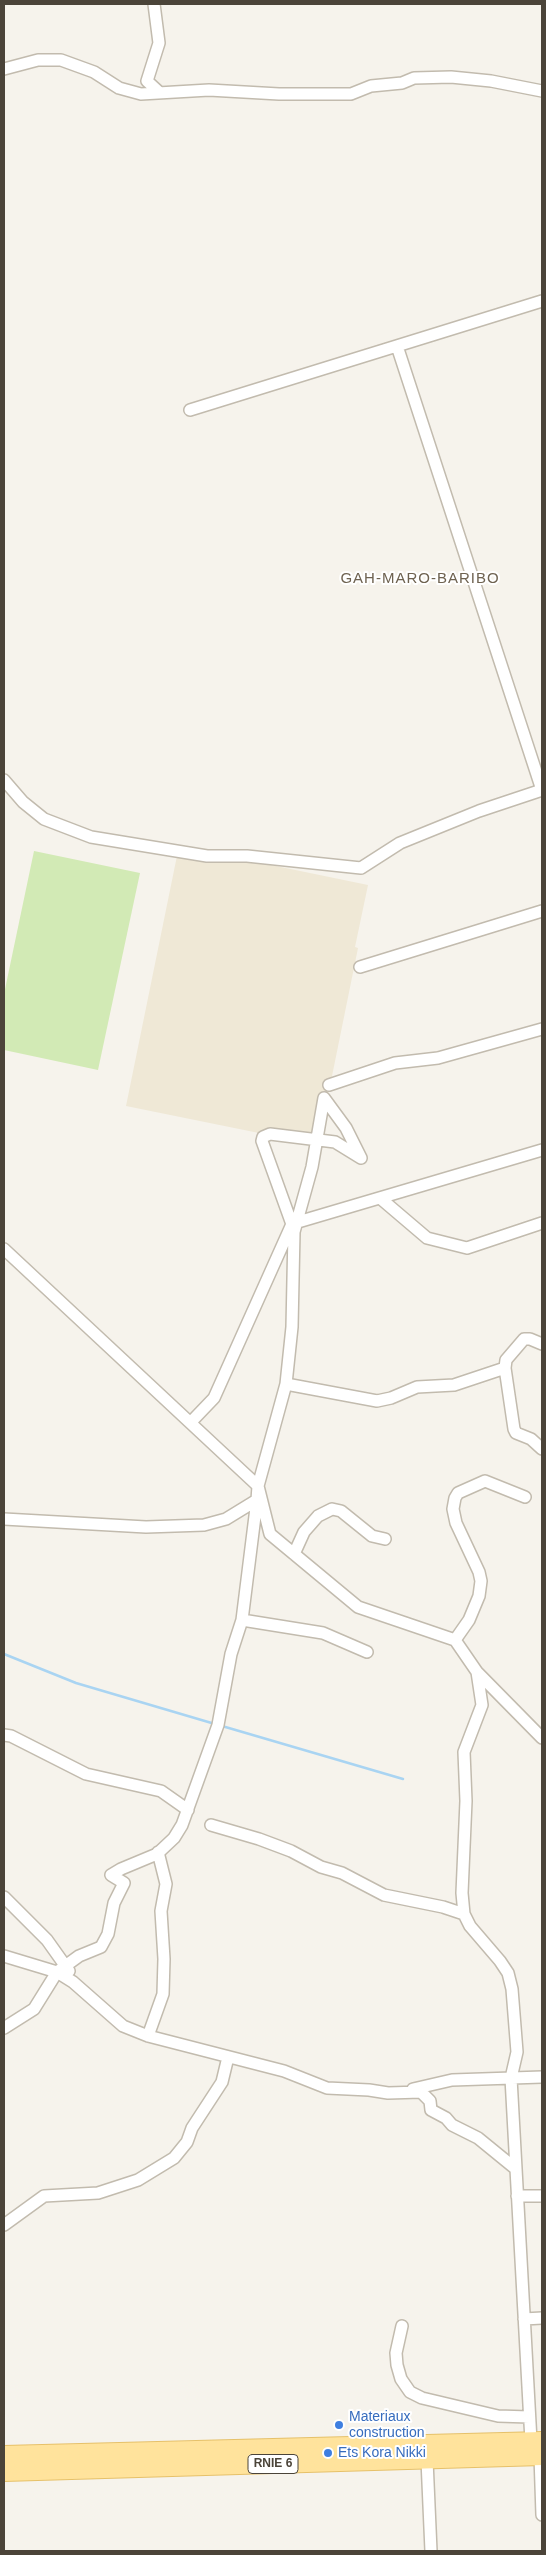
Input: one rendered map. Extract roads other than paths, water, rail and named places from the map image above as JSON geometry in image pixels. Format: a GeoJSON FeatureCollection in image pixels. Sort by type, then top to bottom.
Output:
{"type":"FeatureCollection","features":[{"type":"Feature","properties":{"kind":"main road","name":"RNIE 6"},"geometry":{"type":"LineString","coordinates":[[4,2454],[539,2448]]}},
{"type":"Feature","properties":{"kind":"main road","name":"RNIE 6"},"geometry":{"type":"LineString","coordinates":[[4,2472],[427,2460],[539,2448]]}},
{"type":"Feature","properties":{"kind":"street"},"geometry":{"type":"LineString","coordinates":[[154,4],[159,43],[147,81],[160,93]]}},
{"type":"Feature","properties":{"kind":"street"},"geometry":{"type":"LineString","coordinates":[[4,70],[38,60],[61,60],[94,72],[113,86],[141,94],[210,90],[278,94],[351,94],[371,86],[402,83],[414,78],[451,77],[491,81],[542,91]]}},
{"type":"Feature","properties":{"kind":"street"},"geometry":{"type":"LineString","coordinates":[[190,410],[542,301]]}},
{"type":"Feature","properties":{"kind":"street"},"geometry":{"type":"LineString","coordinates":[[4,780],[23,802],[44,819],[91,837],[207,856],[247,856],[361,868],[400,843],[479,811],[542,790],[397,346]]}},
{"type":"Feature","properties":{"kind":"street"},"geometry":{"type":"LineString","coordinates":[[360,967],[542,911]]}},
{"type":"Feature","properties":{"kind":"street"},"geometry":{"type":"LineString","coordinates":[[329,1085],[395,1063],[438,1058],[542,1029]]}},
{"type":"Feature","properties":{"kind":"street"},"geometry":{"type":"LineString","coordinates":[[4,2028],[34,2009],[57,1972],[79,1956],[100,1947],[108,1934],[114,1903],[124,1883],[112,1875],[121,1868],[158,1852],[174,1838],[188,1810],[217,1728],[231,1654],[242,1620],[258,1486],[286,1384],[292,1327],[295,1226],[262,1142],[263,1137],[270,1134],[316,1140],[335,1142],[361,1158],[346,1128],[324,1098],[316,1140],[295,1226],[214,1398],[191,1422]]}},
{"type":"Feature","properties":{"kind":"street"},"geometry":{"type":"LineString","coordinates":[[295,1226],[380,1198],[542,1150]]}},
{"type":"Feature","properties":{"kind":"street"},"geometry":{"type":"LineString","coordinates":[[380,1198],[427,1238],[467,1248],[542,1224]]}},
{"type":"Feature","properties":{"kind":"street"},"geometry":{"type":"LineString","coordinates":[[4,1249],[88,1330],[191,1422],[258,1486],[270,1534],[358,1607],[455,1640],[477,1672],[542,1738]]}},
{"type":"Feature","properties":{"kind":"street"},"geometry":{"type":"LineString","coordinates":[[542,1344],[530,1339],[524,1339],[506,1360],[504,1368],[514,1429],[516,1433],[531,1439],[542,1449]]}},
{"type":"Feature","properties":{"kind":"street"},"geometry":{"type":"LineString","coordinates":[[286,1384],[377,1401],[391,1398],[417,1387],[454,1385],[504,1368]]}},
{"type":"Feature","properties":{"kind":"street"},"geometry":{"type":"LineString","coordinates":[[455,1640],[469,1620],[479,1596],[481,1581],[479,1572],[456,1523],[453,1509],[454,1498],[458,1493],[485,1480],[525,1497]]}},
{"type":"Feature","properties":{"kind":"street"},"geometry":{"type":"LineString","coordinates":[[4,1519],[146,1527],[204,1526],[226,1519],[257,1500]]}},
{"type":"Feature","properties":{"kind":"street"},"geometry":{"type":"LineString","coordinates":[[294,1554],[304,1532],[318,1516],[332,1509],[341,1511],[372,1536],[385,1539]]}},
{"type":"Feature","properties":{"kind":"street"},"geometry":{"type":"LineString","coordinates":[[242,1620],[323,1633],[367,1652]]}},
{"type":"Feature","properties":{"kind":"street"},"geometry":{"type":"LineString","coordinates":[[477,1672],[482,1705],[464,1752],[466,1800],[463,1850],[464,1914],[470,1926],[500,1960],[511,1982],[516,2052],[511,2078],[529,2416],[539,2448],[542,2515]]}},
{"type":"Feature","properties":{"kind":"street"},"geometry":{"type":"LineString","coordinates":[[4,1735],[11,1736],[86,1774],[161,1791],[188,1810]]}},
{"type":"Feature","properties":{"kind":"street"},"geometry":{"type":"LineString","coordinates":[[211,1825],[259,1839],[291,1851],[322,1867],[342,1874],[384,1896],[443,1907],[464,1914]]}},
{"type":"Feature","properties":{"kind":"street"},"geometry":{"type":"LineString","coordinates":[[148,2036],[163,1986],[164,1960],[161,1911],[166,1884],[158,1852]]}},
{"type":"Feature","properties":{"kind":"street"},"geometry":{"type":"LineString","coordinates":[[4,1897],[47,1940],[67,1965],[73,1982]]}},
{"type":"Feature","properties":{"kind":"street"},"geometry":{"type":"LineString","coordinates":[[4,1956],[57,1972],[73,1982],[123,2026],[148,2036],[284,2071],[328,2088],[388,2093],[422,2092],[430,2102],[431,2110],[446,2118],[452,2125],[484,2143],[516,2169]]}},
{"type":"Feature","properties":{"kind":"street"},"geometry":{"type":"LineString","coordinates":[[4,2225],[44,2196],[98,2193],[138,2180],[174,2158],[187,2142],[192,2128],[222,2082],[228,2057]]}},
{"type":"Feature","properties":{"kind":"street"},"geometry":{"type":"LineString","coordinates":[[388,2093],[446,2081],[542,2077]]}},
{"type":"Feature","properties":{"kind":"street"},"geometry":{"type":"LineString","coordinates":[[517,2196],[542,2196]]}},
{"type":"Feature","properties":{"kind":"street"},"geometry":{"type":"LineString","coordinates":[[524,2319],[542,2318]]}},
{"type":"Feature","properties":{"kind":"street"},"geometry":{"type":"LineString","coordinates":[[402,2326],[397,2341],[397,2366],[401,2380],[410,2392],[422,2398],[498,2416],[529,2416]]}},
{"type":"Feature","properties":{"kind":"street"},"geometry":{"type":"LineString","coordinates":[[427,2460],[431,2551]]}},
{"type":"Feature","properties":{"kind":"waterway"},"geometry":{"type":"LineString","coordinates":[[4,1654],[76,1683],[215,1724]]}},
{"type":"Feature","properties":{"kind":"waterway"},"geometry":{"type":"LineString","coordinates":[[222,1726],[403,1779]]}},
{"type":"Feature","properties":{"kind":"place","name":"Materiaux construction"},"geometry":{"type":"Point","coordinates":[339,2425]}},
{"type":"Feature","properties":{"kind":"place","name":"Ets Kora Nikki"},"geometry":{"type":"Point","coordinates":[328,2453]}},
{"type":"Feature","properties":{"kind":"district","name":"GAH-MARO-BARIBO"},"geometry":{"type":"Point","coordinates":[420,579]}}]}
